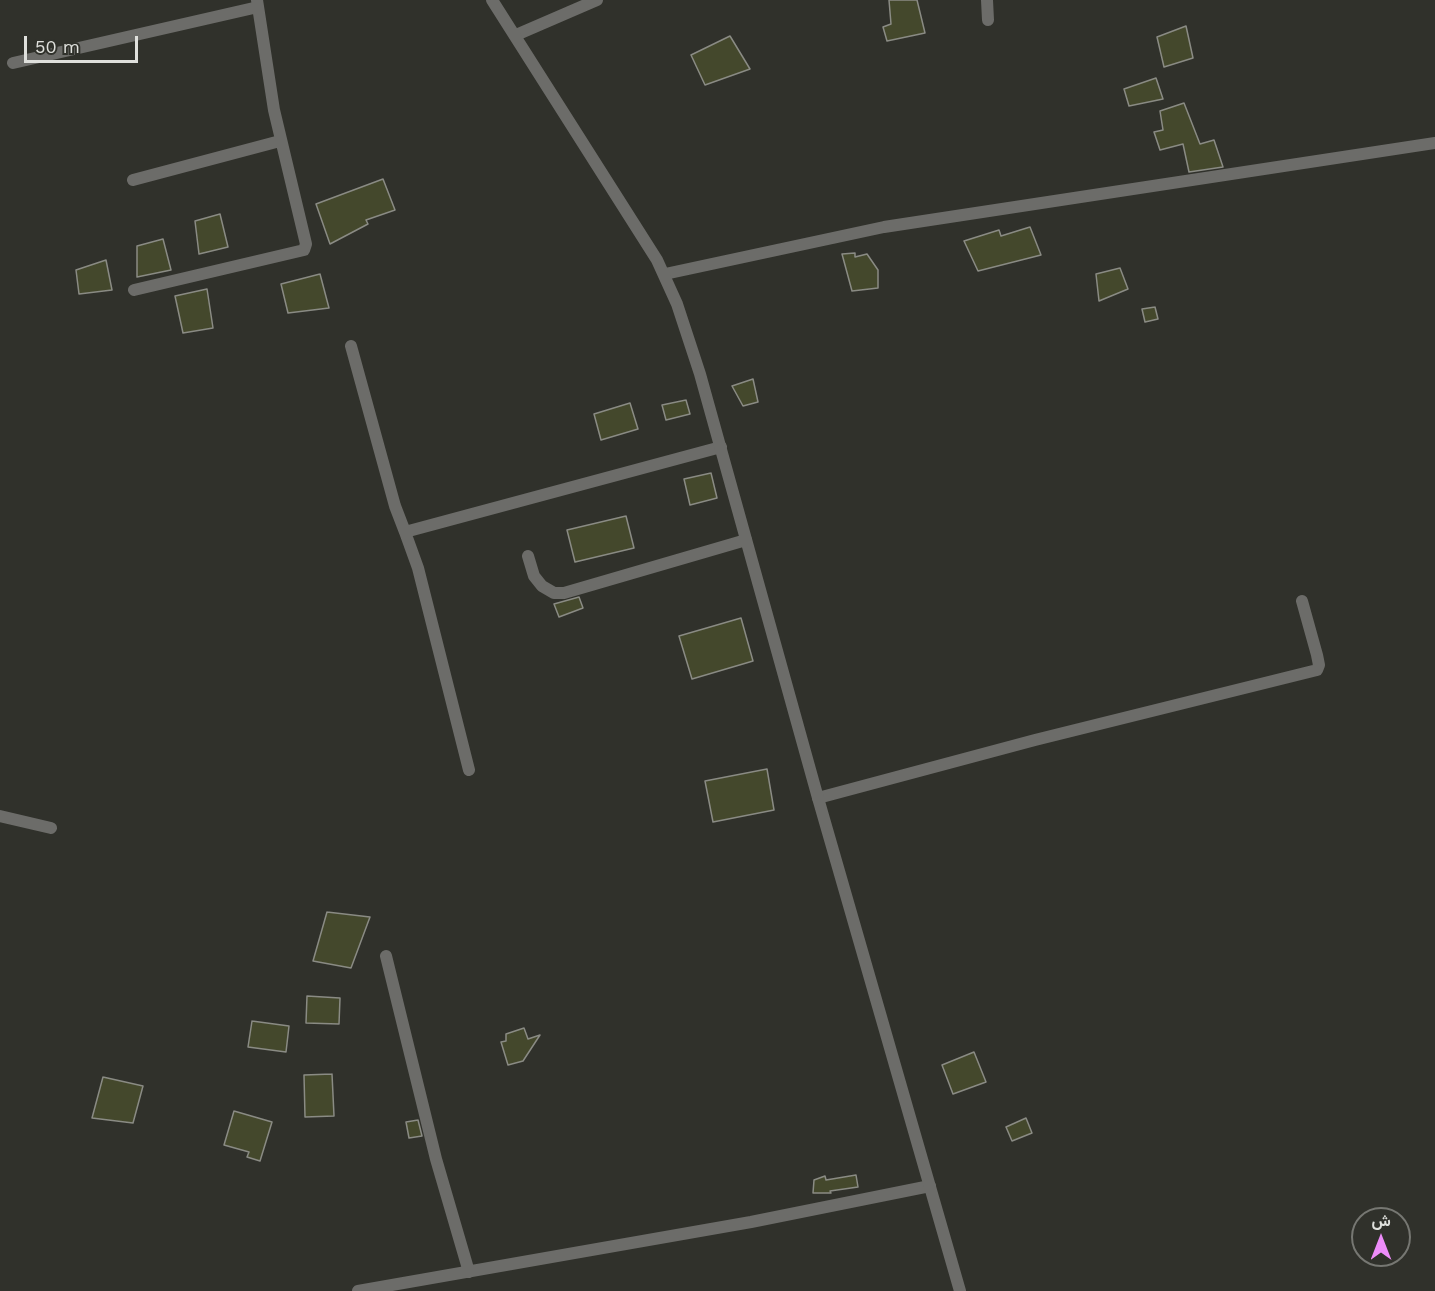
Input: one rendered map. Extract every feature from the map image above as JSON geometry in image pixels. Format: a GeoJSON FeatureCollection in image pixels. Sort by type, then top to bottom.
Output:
{"type":"FeatureCollection","features":[{"type":"Feature","properties":{"kind":"street"},"geometry":{"type":"LineString","coordinates":[[492,0],[665,274],[700,374],[818,798],[960,1291]]}},
{"type":"Feature","properties":{"kind":"street"},"geometry":{"type":"LineString","coordinates":[[516,35],[597,0]]}},
{"type":"Feature","properties":{"kind":"street"},"geometry":{"type":"LineString","coordinates":[[987,0],[988,20]]}},
{"type":"Feature","properties":{"kind":"street"},"geometry":{"type":"LineString","coordinates":[[13,63],[258,3],[280,141],[306,244],[304,250],[134,290]]}},
{"type":"Feature","properties":{"kind":"street"},"geometry":{"type":"LineString","coordinates":[[133,180],[280,141]]}},
{"type":"Feature","properties":{"kind":"street"},"geometry":{"type":"LineString","coordinates":[[665,274],[884,227],[1435,142]]}},
{"type":"Feature","properties":{"kind":"street"},"geometry":{"type":"LineString","coordinates":[[351,346],[395,506],[418,567],[469,770]]}},
{"type":"Feature","properties":{"kind":"street"},"geometry":{"type":"LineString","coordinates":[[405,532],[721,447]]}},
{"type":"Feature","properties":{"kind":"street"},"geometry":{"type":"LineString","coordinates":[[528,556],[534,576],[542,586],[554,593],[564,593],[746,540]]}},
{"type":"Feature","properties":{"kind":"street"},"geometry":{"type":"LineString","coordinates":[[818,798],[1035,740],[1317,670],[1319,665],[1317,655],[1302,601]]}},
{"type":"Feature","properties":{"kind":"street"},"geometry":{"type":"LineString","coordinates":[[0,816],[51,828]]}},
{"type":"Feature","properties":{"kind":"street"},"geometry":{"type":"LineString","coordinates":[[387,956],[436,1159],[469,1272]]}},
{"type":"Feature","properties":{"kind":"street"},"geometry":{"type":"LineString","coordinates":[[358,1291],[930,1186]]}},
{"type":"Feature","properties":{"kind":"building"},"geometry":{"type":"Polygon","coordinates":[[[889,0],[917,0],[925,33],[887,41],[883,27],[891,24],[889,0]]]}},
{"type":"Feature","properties":{"kind":"building"},"geometry":{"type":"Polygon","coordinates":[[[1186,26],[1193,58],[1164,67],[1157,37],[1186,26]]]}},
{"type":"Feature","properties":{"kind":"building"},"geometry":{"type":"Polygon","coordinates":[[[730,36],[750,69],[705,85],[691,55],[730,36]]]}},
{"type":"Feature","properties":{"kind":"building"},"geometry":{"type":"Polygon","coordinates":[[[1156,78],[1163,99],[1129,106],[1124,89],[1156,78]]]}},
{"type":"Feature","properties":{"kind":"building"},"geometry":{"type":"Polygon","coordinates":[[[1184,103],[1200,144],[1214,140],[1223,167],[1189,172],[1183,144],[1160,150],[1154,132],[1163,130],[1160,111],[1184,103]]]}},
{"type":"Feature","properties":{"kind":"building"},"geometry":{"type":"Polygon","coordinates":[[[383,179],[395,210],[366,220],[368,224],[330,244],[316,204],[383,179]]]}},
{"type":"Feature","properties":{"kind":"building"},"geometry":{"type":"Polygon","coordinates":[[[220,214],[228,247],[199,254],[195,221],[220,214]]]}},
{"type":"Feature","properties":{"kind":"building"},"geometry":{"type":"Polygon","coordinates":[[[1030,227],[1041,255],[978,271],[964,241],[999,230],[1001,236],[1030,227]]]}},
{"type":"Feature","properties":{"kind":"building"},"geometry":{"type":"Polygon","coordinates":[[[163,239],[171,270],[137,277],[137,246],[163,239]]]}},
{"type":"Feature","properties":{"kind":"building"},"geometry":{"type":"Polygon","coordinates":[[[855,253],[855,257],[867,254],[878,270],[878,288],[852,291],[842,254],[855,253]]]}},
{"type":"Feature","properties":{"kind":"building"},"geometry":{"type":"Polygon","coordinates":[[[106,260],[112,290],[79,294],[76,270],[106,260]]]}},
{"type":"Feature","properties":{"kind":"building"},"geometry":{"type":"Polygon","coordinates":[[[1120,268],[1128,289],[1099,301],[1096,274],[1120,268]]]}},
{"type":"Feature","properties":{"kind":"building"},"geometry":{"type":"Polygon","coordinates":[[[320,274],[329,308],[288,313],[281,284],[320,274]]]}},
{"type":"Feature","properties":{"kind":"building"},"geometry":{"type":"Polygon","coordinates":[[[207,289],[213,328],[183,333],[175,296],[207,289]]]}},
{"type":"Feature","properties":{"kind":"building"},"geometry":{"type":"Polygon","coordinates":[[[1155,307],[1158,319],[1145,322],[1142,309],[1155,307]]]}},
{"type":"Feature","properties":{"kind":"building"},"geometry":{"type":"Polygon","coordinates":[[[753,379],[758,402],[743,406],[732,386],[753,379]]]}},
{"type":"Feature","properties":{"kind":"building"},"geometry":{"type":"Polygon","coordinates":[[[686,400],[690,414],[666,420],[662,405],[686,400]]]}},
{"type":"Feature","properties":{"kind":"building"},"geometry":{"type":"Polygon","coordinates":[[[630,403],[638,429],[601,440],[594,414],[630,403]]]}},
{"type":"Feature","properties":{"kind":"building"},"geometry":{"type":"Polygon","coordinates":[[[711,473],[717,498],[690,505],[684,479],[711,473]]]}},
{"type":"Feature","properties":{"kind":"building"},"geometry":{"type":"Polygon","coordinates":[[[626,516],[634,548],[575,562],[567,530],[626,516]]]}},
{"type":"Feature","properties":{"kind":"building"},"geometry":{"type":"Polygon","coordinates":[[[579,597],[583,608],[559,617],[554,604],[579,597]]]}},
{"type":"Feature","properties":{"kind":"building"},"geometry":{"type":"Polygon","coordinates":[[[741,618],[753,661],[692,679],[679,636],[741,618]]]}},
{"type":"Feature","properties":{"kind":"building"},"geometry":{"type":"Polygon","coordinates":[[[767,769],[774,810],[713,822],[705,781],[767,769]]]}},
{"type":"Feature","properties":{"kind":"building"},"geometry":{"type":"Polygon","coordinates":[[[327,912],[370,917],[351,968],[313,961],[327,912]]]}},
{"type":"Feature","properties":{"kind":"building"},"geometry":{"type":"Polygon","coordinates":[[[307,996],[340,998],[339,1024],[306,1023],[307,996]]]}},
{"type":"Feature","properties":{"kind":"building"},"geometry":{"type":"Polygon","coordinates":[[[252,1021],[289,1026],[286,1052],[248,1047],[252,1021]]]}},
{"type":"Feature","properties":{"kind":"building"},"geometry":{"type":"Polygon","coordinates":[[[524,1028],[528,1039],[540,1035],[523,1061],[508,1065],[501,1042],[506,1041],[506,1034],[524,1028]]]}},
{"type":"Feature","properties":{"kind":"building"},"geometry":{"type":"Polygon","coordinates":[[[974,1052],[986,1082],[953,1094],[942,1065],[974,1052]]]}},
{"type":"Feature","properties":{"kind":"building"},"geometry":{"type":"Polygon","coordinates":[[[332,1074],[334,1116],[305,1117],[304,1075],[332,1074]]]}},
{"type":"Feature","properties":{"kind":"building"},"geometry":{"type":"Polygon","coordinates":[[[103,1077],[143,1086],[133,1123],[92,1118],[103,1077]]]}},
{"type":"Feature","properties":{"kind":"building"},"geometry":{"type":"Polygon","coordinates":[[[234,1111],[272,1122],[260,1161],[247,1157],[249,1152],[224,1145],[234,1111]]]}},
{"type":"Feature","properties":{"kind":"building"},"geometry":{"type":"Polygon","coordinates":[[[1026,1118],[1032,1133],[1012,1141],[1006,1127],[1026,1118]]]}},
{"type":"Feature","properties":{"kind":"building"},"geometry":{"type":"Polygon","coordinates":[[[418,1120],[422,1136],[409,1138],[406,1122],[418,1120]]]}},
{"type":"Feature","properties":{"kind":"building"},"geometry":{"type":"Polygon","coordinates":[[[856,1175],[858,1187],[830,1191],[831,1193],[813,1193],[814,1180],[825,1176],[826,1180],[856,1175]]]}}]}
